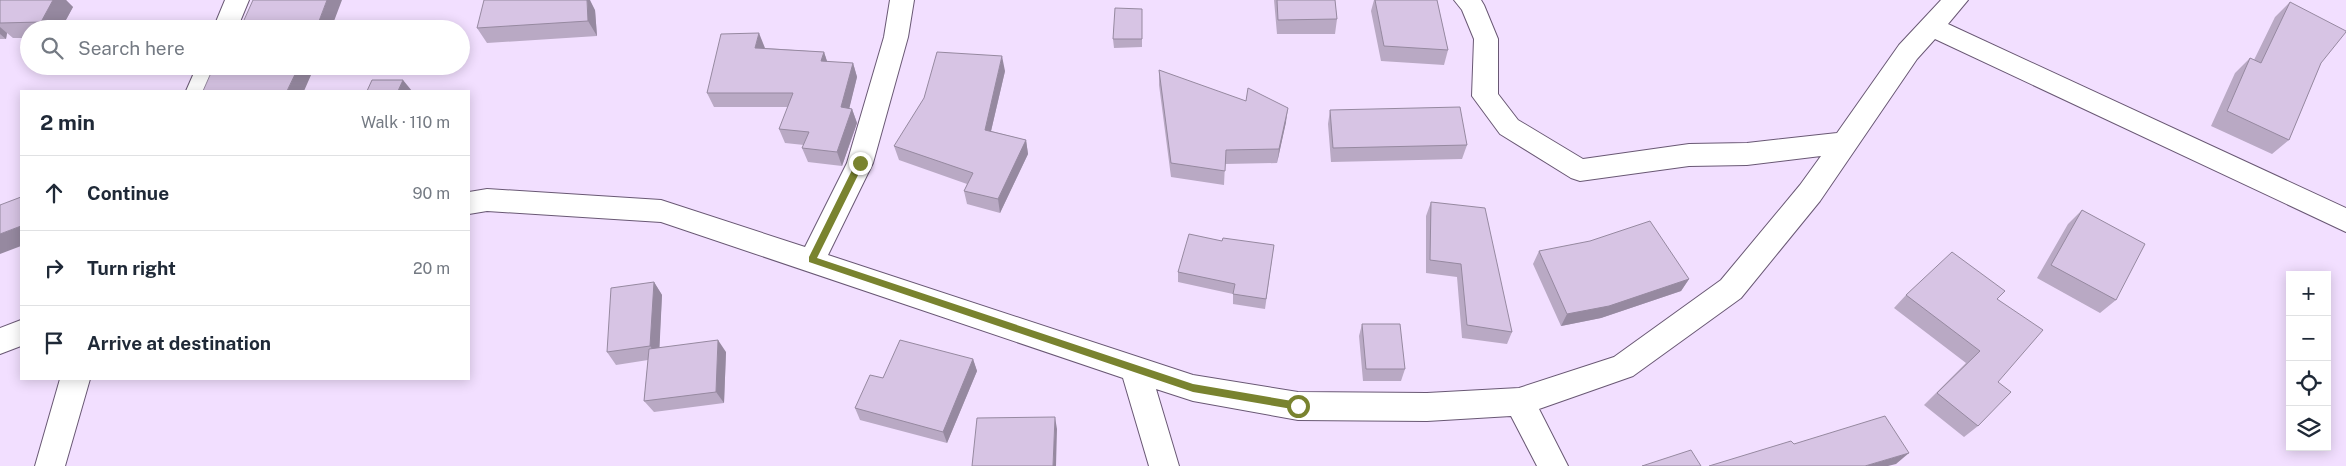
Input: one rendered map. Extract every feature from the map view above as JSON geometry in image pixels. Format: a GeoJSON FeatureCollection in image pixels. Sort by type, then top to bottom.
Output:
{"type":"FeatureCollection","features":[{"type":"Feature","properties":{"kind":"street"},"geometry":{"type":"LineString","coordinates":[[229,20],[237,0]]}},
{"type":"Feature","properties":{"kind":"street"},"geometry":{"type":"LineString","coordinates":[[812,260],[860,163],[896,37],[902,0]]}},
{"type":"Feature","properties":{"kind":"street"},"geometry":{"type":"LineString","coordinates":[[1466,0],[1472,5],[1486,39],[1485,96],[1508,127],[1580,170],[1689,155],[1747,154],[1845,143]]}},
{"type":"Feature","properties":{"kind":"street"},"geometry":{"type":"LineString","coordinates":[[470,203],[487,200],[662,211],[1193,388],[1298,406],[1427,407],[1519,402],[1623,367],[1731,289],[1810,193],[1908,52],[1956,0]]}},
{"type":"Feature","properties":{"kind":"street"},"geometry":{"type":"LineString","coordinates":[[1931,27],[2346,221]]}},
{"type":"Feature","properties":{"kind":"street"},"geometry":{"type":"LineString","coordinates":[[199,90],[206,75]]}},
{"type":"Feature","properties":{"kind":"street"},"geometry":{"type":"LineString","coordinates":[[0,341],[20,333]]}},
{"type":"Feature","properties":{"kind":"street"},"geometry":{"type":"LineString","coordinates":[[1135,369],[1164,466]]}},
{"type":"Feature","properties":{"kind":"street"},"geometry":{"type":"LineString","coordinates":[[50,466],[75,380]]}},
{"type":"Feature","properties":{"kind":"street"},"geometry":{"type":"LineString","coordinates":[[1519,402],[1554,466]]}},
{"type":"Feature","properties":{"kind":"building"},"geometry":{"type":"Polygon","coordinates":[[[0,0],[53,0],[42,20],[20,20],[20,23],[0,23],[0,0]]]}},
{"type":"Feature","properties":{"kind":"building"},"geometry":{"type":"Polygon","coordinates":[[[253,0],[327,0],[319,20],[244,20],[253,0]]]}},
{"type":"Feature","properties":{"kind":"building"},"geometry":{"type":"Polygon","coordinates":[[[484,0],[587,0],[588,21],[477,28],[484,0]]]}},
{"type":"Feature","properties":{"kind":"building"},"geometry":{"type":"Polygon","coordinates":[[[1277,0],[1335,0],[1337,19],[1278,20],[1277,0]]]}},
{"type":"Feature","properties":{"kind":"building"},"geometry":{"type":"Polygon","coordinates":[[[1375,0],[1437,0],[1448,50],[1384,46],[1375,0]]]}},
{"type":"Feature","properties":{"kind":"building"},"geometry":{"type":"Polygon","coordinates":[[[2290,2],[2346,32],[2321,63],[2289,140],[2227,111],[2250,58],[2261,63],[2290,2]]]}},
{"type":"Feature","properties":{"kind":"building"},"geometry":{"type":"Polygon","coordinates":[[[1115,8],[1142,9],[1142,39],[1113,39],[1115,8]]]}},
{"type":"Feature","properties":{"kind":"building"},"geometry":{"type":"Polygon","coordinates":[[[759,33],[755,48],[824,52],[821,61],[853,63],[841,107],[852,109],[837,152],[802,148],[809,132],[779,129],[793,93],[707,93],[721,34],[759,33]]]}},
{"type":"Feature","properties":{"kind":"building"},"geometry":{"type":"Polygon","coordinates":[[[937,52],[1002,56],[985,130],[1026,140],[998,199],[964,191],[973,173],[894,146],[924,98],[937,52]]]}},
{"type":"Feature","properties":{"kind":"building"},"geometry":{"type":"Polygon","coordinates":[[[1159,70],[1246,101],[1248,88],[1288,108],[1279,149],[1226,150],[1225,171],[1171,163],[1159,70]]]}},
{"type":"Feature","properties":{"kind":"building"},"geometry":{"type":"Polygon","coordinates":[[[210,75],[295,75],[287,90],[203,90],[210,75]]]}},
{"type":"Feature","properties":{"kind":"building"},"geometry":{"type":"Polygon","coordinates":[[[372,80],[403,80],[398,90],[367,90],[372,80]]]}},
{"type":"Feature","properties":{"kind":"building"},"geometry":{"type":"Polygon","coordinates":[[[1460,107],[1467,145],[1333,148],[1330,110],[1460,107]]]}},
{"type":"Feature","properties":{"kind":"building"},"geometry":{"type":"Polygon","coordinates":[[[20,197],[20,226],[0,234],[0,205],[20,197]]]}},
{"type":"Feature","properties":{"kind":"building"},"geometry":{"type":"Polygon","coordinates":[[[1431,202],[1485,208],[1512,332],[1467,325],[1461,264],[1430,260],[1431,202]]]}},
{"type":"Feature","properties":{"kind":"building"},"geometry":{"type":"Polygon","coordinates":[[[2082,210],[2145,244],[2116,300],[2051,265],[2082,210]]]}},
{"type":"Feature","properties":{"kind":"building"},"geometry":{"type":"Polygon","coordinates":[[[1650,221],[1689,279],[1609,306],[1567,314],[1539,251],[1590,241],[1650,221]]]}},
{"type":"Feature","properties":{"kind":"building"},"geometry":{"type":"Polygon","coordinates":[[[1189,234],[1222,241],[1223,238],[1274,245],[1266,299],[1233,294],[1235,284],[1178,272],[1189,234]]]}},
{"type":"Feature","properties":{"kind":"building"},"geometry":{"type":"Polygon","coordinates":[[[1952,252],[2005,291],[1997,299],[2043,330],[1998,382],[2011,392],[1978,426],[1937,393],[1980,351],[1906,295],[1952,252]]]}},
{"type":"Feature","properties":{"kind":"building"},"geometry":{"type":"Polygon","coordinates":[[[654,282],[650,346],[607,352],[611,288],[654,282]]]}},
{"type":"Feature","properties":{"kind":"building"},"geometry":{"type":"Polygon","coordinates":[[[1362,324],[1400,324],[1405,369],[1366,369],[1362,324]]]}},
{"type":"Feature","properties":{"kind":"building"},"geometry":{"type":"Polygon","coordinates":[[[718,340],[716,392],[644,401],[649,349],[718,340]]]}},
{"type":"Feature","properties":{"kind":"building"},"geometry":{"type":"Polygon","coordinates":[[[900,340],[973,359],[943,432],[855,408],[870,375],[883,378],[900,340]]]}},
{"type":"Feature","properties":{"kind":"building"},"geometry":{"type":"Polygon","coordinates":[[[1885,416],[1909,453],[1865,466],[1709,466],[1791,441],[1794,444],[1885,416]]]}},
{"type":"Feature","properties":{"kind":"building"},"geometry":{"type":"Polygon","coordinates":[[[1055,417],[1053,466],[972,466],[977,418],[1055,417]]]}},
{"type":"Feature","properties":{"kind":"building"},"geometry":{"type":"Polygon","coordinates":[[[1691,450],[1701,466],[1642,466],[1691,450]]]}},
{"type":"Feature","properties":{"kind":"route"},"geometry":{"type":"LineString","coordinates":[[860,163],[812,260],[1193,388],[1298,406]]}}]}
